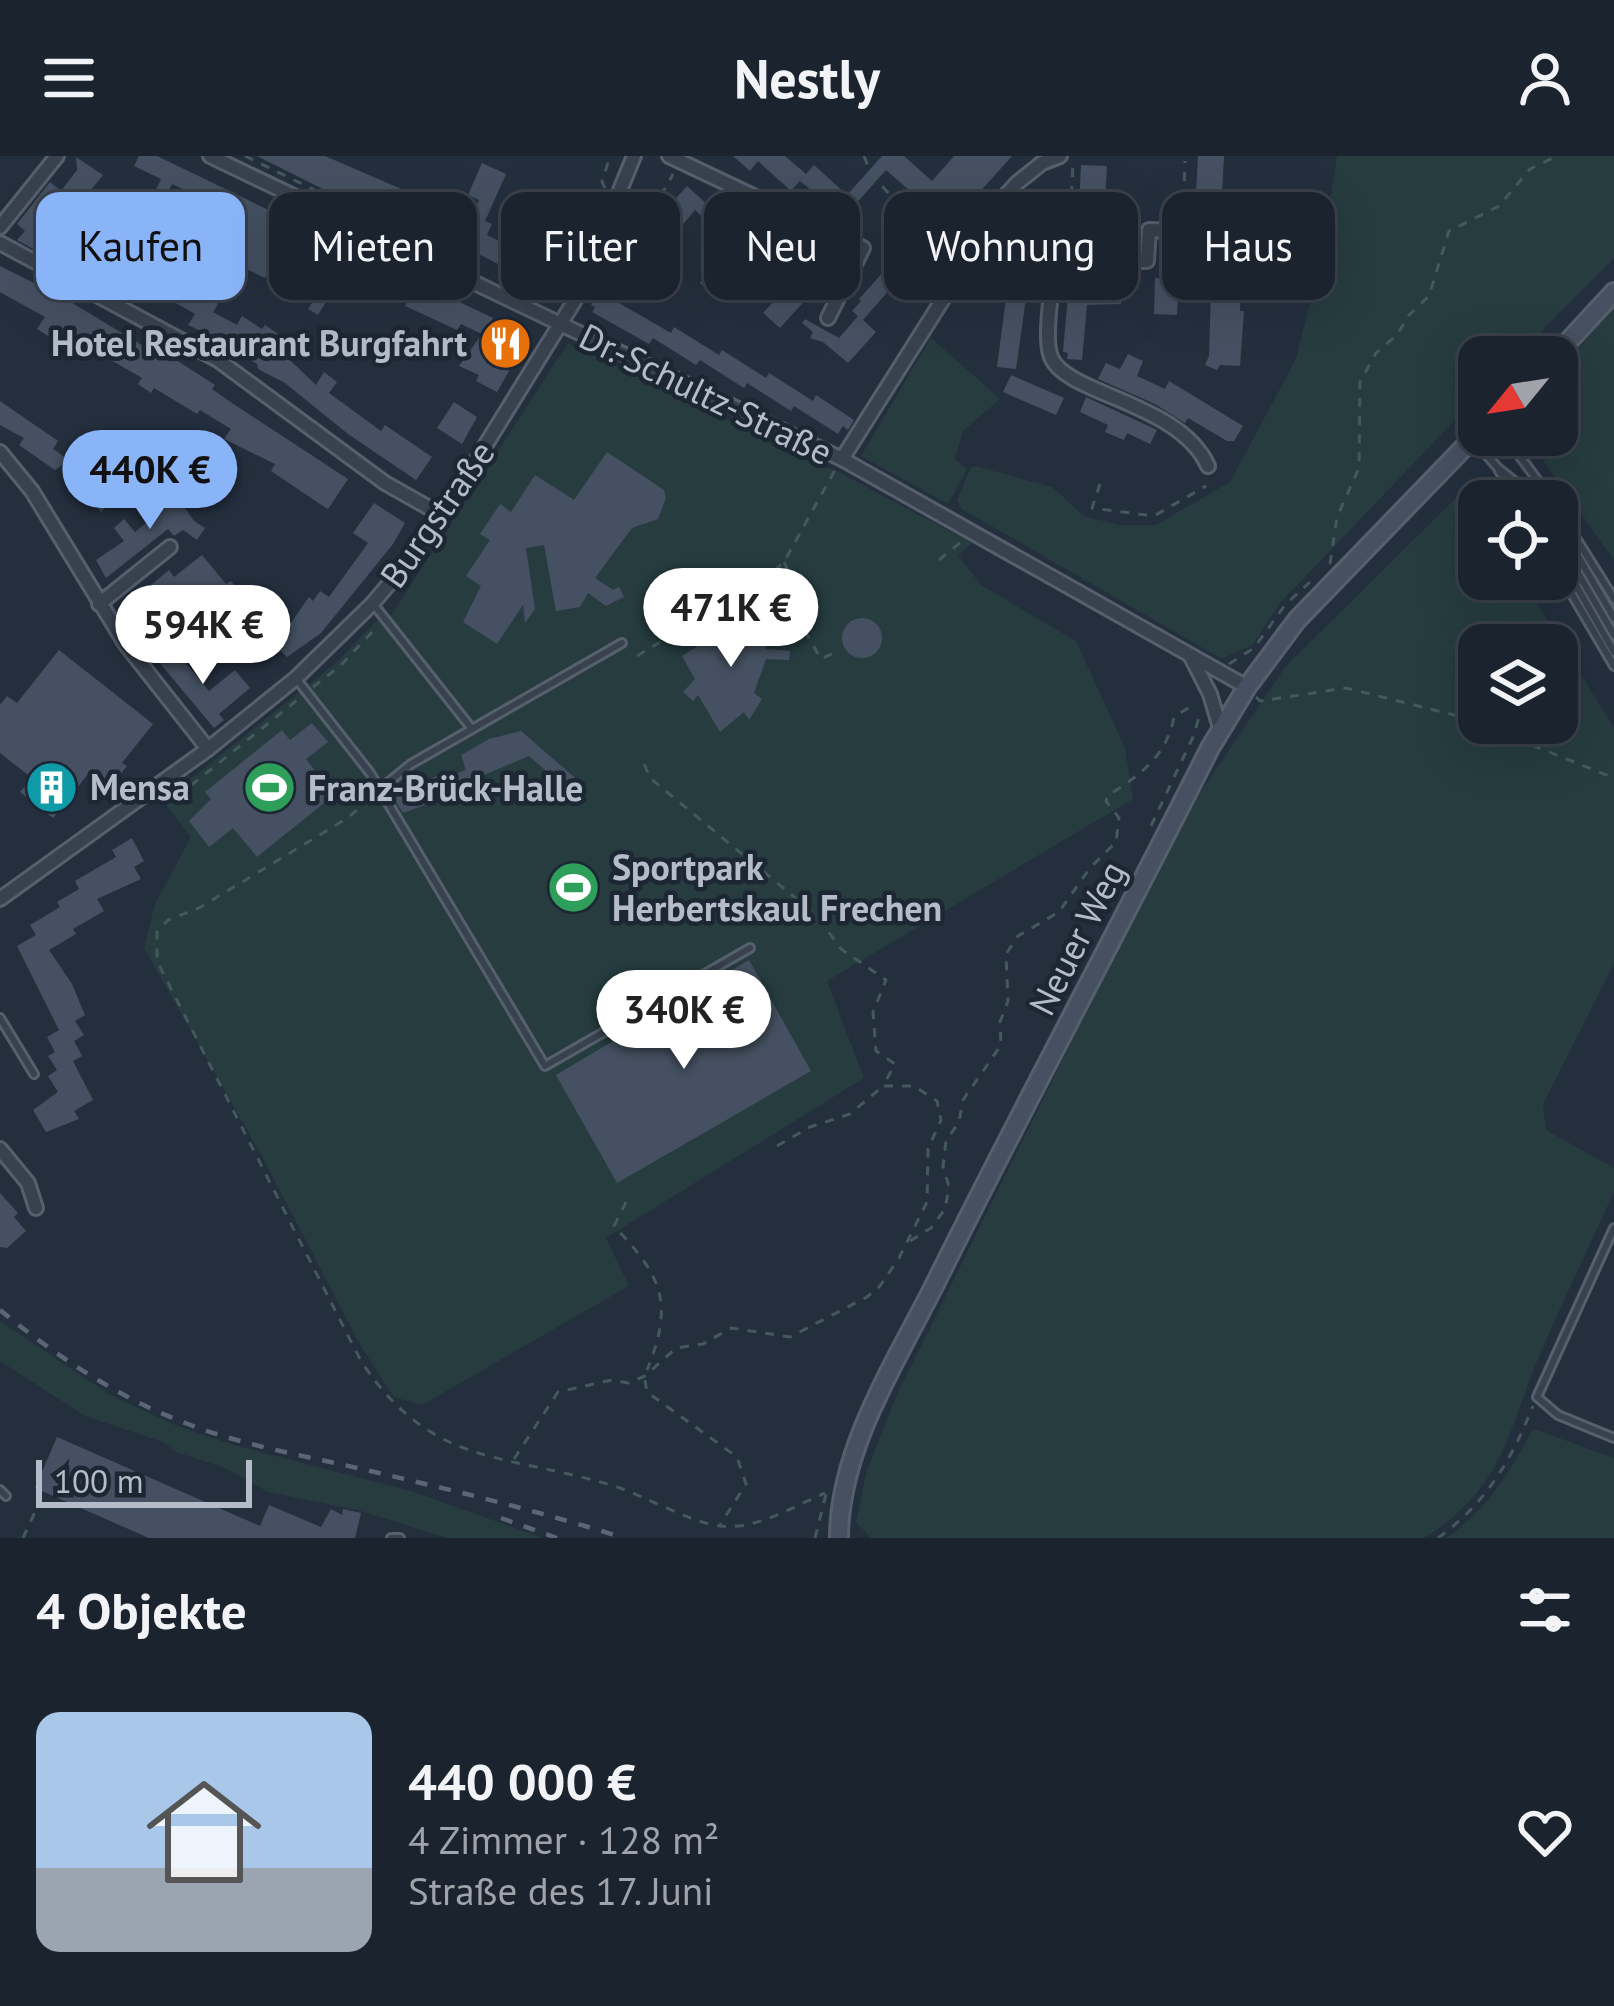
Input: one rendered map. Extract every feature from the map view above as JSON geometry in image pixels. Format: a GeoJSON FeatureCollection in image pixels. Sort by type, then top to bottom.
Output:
{"type":"FeatureCollection","features":[{"type":"Feature","properties":{"kind":"main road"},"geometry":{"type":"LineString","coordinates":[[1573,336],[1614,292]]}},
{"type":"Feature","properties":{"kind":"main road","name":"Neuer Weg"},"geometry":{"type":"LineString","coordinates":[[839,1538],[850,1466],[870,1416],[993,1167],[1221,731],[1297,620],[1458,454]]}},
{"type":"Feature","properties":{"kind":"street"},"geometry":{"type":"LineString","coordinates":[[0,227],[57,156]]}},
{"type":"Feature","properties":{"kind":"street","name":"Dr.-Schultz-Straße"},"geometry":{"type":"LineString","coordinates":[[210,156],[842,459],[1247,687]]}},
{"type":"Feature","properties":{"kind":"street","name":"Burgstraße"},"geometry":{"type":"LineString","coordinates":[[0,898],[208,749],[296,678],[372,604],[440,514],[560,324],[598,251],[634,156]]}},
{"type":"Feature","properties":{"kind":"street"},"geometry":{"type":"LineString","coordinates":[[1009,192],[1042,163],[1060,156]]}},
{"type":"Feature","properties":{"kind":"street"},"geometry":{"type":"LineString","coordinates":[[674,158],[745,192]]}},
{"type":"Feature","properties":{"kind":"street"},"geometry":{"type":"LineString","coordinates":[[1138,261],[1147,261],[1149,230],[1162,230]]}},
{"type":"Feature","properties":{"kind":"street"},"geometry":{"type":"LineString","coordinates":[[0,243],[218,359],[354,461],[440,514]]}},
{"type":"Feature","properties":{"kind":"street"},"geometry":{"type":"LineString","coordinates":[[828,318],[837,300]]}},
{"type":"Feature","properties":{"kind":"street"},"geometry":{"type":"LineString","coordinates":[[842,459],[942,300]]}},
{"type":"Feature","properties":{"kind":"street"},"geometry":{"type":"LineString","coordinates":[[1052,300],[1049,348],[1055,363],[1070,376],[1157,416],[1197,444],[1208,466]]}},
{"type":"Feature","properties":{"kind":"street"},"geometry":{"type":"LineString","coordinates":[[0,452],[32,491],[126,644],[208,749]]}},
{"type":"Feature","properties":{"kind":"street"},"geometry":{"type":"LineString","coordinates":[[99,604],[170,547]]}},
{"type":"Feature","properties":{"kind":"street"},"geometry":{"type":"LineString","coordinates":[[1190,656],[1210,694],[1221,731]]}},
{"type":"Feature","properties":{"kind":"street"},"geometry":{"type":"LineString","coordinates":[[0,1149],[28,1183],[35,1208]]}},
{"type":"Feature","properties":{"kind":"lane"},"geometry":{"type":"LineString","coordinates":[[1490,456],[1505,480]]}},
{"type":"Feature","properties":{"kind":"lane"},"geometry":{"type":"LineString","coordinates":[[1498,468],[1513,480]]}},
{"type":"Feature","properties":{"kind":"lane"},"geometry":{"type":"LineString","coordinates":[[1578,542],[1614,599]]}},
{"type":"Feature","properties":{"kind":"lane"},"geometry":{"type":"LineString","coordinates":[[1578,556],[1614,618]]}},
{"type":"Feature","properties":{"kind":"lane"},"geometry":{"type":"LineString","coordinates":[[1578,571],[1614,635]]}},
{"type":"Feature","properties":{"kind":"lane"},"geometry":{"type":"LineString","coordinates":[[1578,589],[1614,652]]}},
{"type":"Feature","properties":{"kind":"lane"},"geometry":{"type":"LineString","coordinates":[[1575,600],[1614,667]]}},
{"type":"Feature","properties":{"kind":"lane"},"geometry":{"type":"LineString","coordinates":[[372,604],[472,730]]}},
{"type":"Feature","properties":{"kind":"lane"},"geometry":{"type":"LineString","coordinates":[[379,790],[411,764],[622,643]]}},
{"type":"Feature","properties":{"kind":"lane"},"geometry":{"type":"LineString","coordinates":[[296,678],[370,772],[545,1066],[750,948]]}},
{"type":"Feature","properties":{"kind":"lane"},"geometry":{"type":"LineString","coordinates":[[0,1018],[34,1075]]}},
{"type":"Feature","properties":{"kind":"lane"},"geometry":{"type":"LineString","coordinates":[[1614,1228],[1537,1397],[1558,1414],[1614,1438]]}},
{"type":"Feature","properties":{"kind":"lane"},"geometry":{"type":"LineString","coordinates":[[391,1538],[400,1538]]}},
{"type":"Feature","properties":{"kind":"path"},"geometry":{"type":"LineString","coordinates":[[245,156],[321,192]]}},
{"type":"Feature","properties":{"kind":"path"},"geometry":{"type":"LineString","coordinates":[[607,192],[602,182],[610,156]]}},
{"type":"Feature","properties":{"kind":"path"},"geometry":{"type":"LineString","coordinates":[[864,156],[871,174],[887,192]]}},
{"type":"Feature","properties":{"kind":"path"},"geometry":{"type":"LineString","coordinates":[[1072,156],[1073,192]]}},
{"type":"Feature","properties":{"kind":"path"},"geometry":{"type":"LineString","coordinates":[[1330,564],[1337,518],[1359,468],[1360,382],[1376,353],[1399,334],[1408,316],[1429,296],[1449,230],[1499,206],[1530,169],[1557,156]]}},
{"type":"Feature","properties":{"kind":"path"},"geometry":{"type":"LineString","coordinates":[[663,192],[674,158]]}},
{"type":"Feature","properties":{"kind":"path"},"geometry":{"type":"LineString","coordinates":[[1184,192],[1185,161]]}},
{"type":"Feature","properties":{"kind":"path"},"geometry":{"type":"LineString","coordinates":[[637,656],[784,562],[842,459]]}},
{"type":"Feature","properties":{"kind":"path"},"geometry":{"type":"LineString","coordinates":[[1100,484],[1093,508],[1154,516],[1206,486]]}},
{"type":"Feature","properties":{"kind":"path"},"geometry":{"type":"LineString","coordinates":[[939,560],[970,531]]}},
{"type":"Feature","properties":{"kind":"path"},"geometry":{"type":"LineString","coordinates":[[784,562],[802,626],[821,658],[838,651]]}},
{"type":"Feature","properties":{"kind":"path"},"geometry":{"type":"LineString","coordinates":[[156,798],[169,803],[340,667],[386,618]]}},
{"type":"Feature","properties":{"kind":"path"},"geometry":{"type":"LineString","coordinates":[[1247,687],[1260,701],[1346,688],[1395,699],[1462,717],[1614,778]]}},
{"type":"Feature","properties":{"kind":"path"},"geometry":{"type":"LineString","coordinates":[[908,1242],[931,1228],[945,1209],[949,1187],[943,1166],[946,1141],[959,1122],[963,1100],[1001,1045],[1006,954],[1018,936],[1059,912],[1115,842],[1119,818],[1107,796],[1146,769],[1170,740],[1174,717],[1193,704],[1206,703]]}},
{"type":"Feature","properties":{"kind":"path"},"geometry":{"type":"LineString","coordinates":[[643,761],[650,778],[816,915],[841,949],[886,980],[873,1012],[876,1051],[895,1064],[883,1086],[850,1114],[810,1127],[777,1146]]}},
{"type":"Feature","properties":{"kind":"path"},"geometry":{"type":"LineString","coordinates":[[379,790],[346,819],[199,908],[168,920],[157,932],[157,961],[361,1361],[403,1414],[440,1441],[582,1476],[719,1526],[758,1523],[826,1492]]}},
{"type":"Feature","properties":{"kind":"path"},"geometry":{"type":"LineString","coordinates":[[513,1461],[558,1392],[612,1380],[628,1383],[645,1376],[676,1348],[703,1344],[731,1328],[790,1337],[880,1286],[927,1202],[928,1149],[940,1120],[937,1101],[914,1086],[883,1086]]}},
{"type":"Feature","properties":{"kind":"path"},"geometry":{"type":"LineString","coordinates":[[626,1202],[614,1226],[635,1248],[662,1295],[663,1332],[645,1376],[647,1392],[737,1457],[746,1484],[719,1526]]}},
{"type":"Feature","properties":{"kind":"path"},"geometry":{"type":"LineString","coordinates":[[1438,1538],[1495,1484],[1537,1397]]}},
{"type":"Feature","properties":{"kind":"path"},"geometry":{"type":"LineString","coordinates":[[22,1538],[41,1499]]}},
{"type":"Feature","properties":{"kind":"green space"},"geometry":{"type":"Polygon","coordinates":[[[1337,156],[1614,156],[1614,258],[1537,336],[1458,336],[1458,417],[1281,602],[1252,645],[1222,659],[962,509],[957,500],[971,467],[1052,487],[1084,516],[1119,525],[1156,525],[1230,482],[1296,359],[1311,300],[1335,300],[1335,192],[1331,192],[1337,156]]]}},
{"type":"Feature","properties":{"kind":"green space"},"geometry":{"type":"Polygon","coordinates":[[[1614,307],[1614,560],[1578,509],[1578,480],[1557,480],[1540,456],[1578,456],[1578,349],[1614,307]]]}},
{"type":"Feature","properties":{"kind":"green space"},"geometry":{"type":"Polygon","coordinates":[[[931,338],[1000,399],[963,431],[955,459],[967,469],[948,504],[861,456],[931,338]]]}},
{"type":"Feature","properties":{"kind":"green space","name":"Sportpark Herbertskaul Frechen"},"geometry":{"type":"Polygon","coordinates":[[[568,343],[844,475],[972,543],[958,555],[981,585],[1076,641],[1125,748],[1133,799],[827,981],[864,1078],[606,1238],[629,1286],[422,1405],[394,1397],[360,1345],[263,1158],[144,948],[155,904],[191,837],[163,801],[337,662],[381,616],[392,614],[568,343]]]}},
{"type":"Feature","properties":{"kind":"green space"},"geometry":{"type":"Polygon","coordinates":[[[1458,497],[1458,600],[1535,600],[1550,624],[1458,624],[1458,744],[1578,744],[1578,670],[1614,728],[1614,964],[1543,1104],[1546,1130],[1614,1168],[1614,1192],[1552,1326],[1502,1453],[1473,1497],[1424,1538],[871,1538],[856,1522],[867,1470],[897,1394],[1200,793],[1286,666],[1458,497]]]}},
{"type":"Feature","properties":{"kind":"green space"},"geometry":{"type":"Polygon","coordinates":[[[0,1321],[110,1395],[175,1425],[411,1491],[543,1538],[447,1538],[361,1511],[268,1492],[163,1442],[85,1416],[0,1361],[0,1321]]]}},
{"type":"Feature","properties":{"kind":"green space"},"geometry":{"type":"Polygon","coordinates":[[[1537,1430],[1614,1458],[1614,1538],[1446,1538],[1485,1503],[1531,1432],[1537,1430]]]}},
{"type":"Feature","properties":{"kind":"building"},"geometry":{"type":"Polygon","coordinates":[[[139,156],[157,156],[231,192],[189,192],[172,184],[168,192],[155,192],[161,179],[134,166],[139,156]]]}},
{"type":"Feature","properties":{"kind":"building"},"geometry":{"type":"Polygon","coordinates":[[[257,156],[325,156],[408,192],[329,192],[257,156]]]}},
{"type":"Feature","properties":{"kind":"building"},"geometry":{"type":"Polygon","coordinates":[[[733,156],[785,156],[806,174],[791,191],[758,161],[750,171],[733,156]]]}},
{"type":"Feature","properties":{"kind":"building"},"geometry":{"type":"Polygon","coordinates":[[[882,156],[904,156],[932,181],[954,156],[1012,156],[980,192],[911,192],[886,170],[860,199],[860,192],[850,192],[882,156]]]}},
{"type":"Feature","properties":{"kind":"building"},"geometry":{"type":"Polygon","coordinates":[[[1198,156],[1224,156],[1222,192],[1196,192],[1198,156]]]}},
{"type":"Feature","properties":{"kind":"building"},"geometry":{"type":"Polygon","coordinates":[[[76,157],[103,175],[89,192],[42,192],[50,182],[61,191],[77,170],[76,157]]]}},
{"type":"Feature","properties":{"kind":"building"},"geometry":{"type":"Polygon","coordinates":[[[482,163],[506,174],[485,221],[492,224],[487,235],[501,242],[498,264],[477,253],[479,200],[477,192],[469,192],[482,163]]]}},
{"type":"Feature","properties":{"kind":"building"},"geometry":{"type":"Polygon","coordinates":[[[814,165],[844,192],[813,192],[800,181],[814,165]]]}},
{"type":"Feature","properties":{"kind":"building"},"geometry":{"type":"Polygon","coordinates":[[[1081,165],[1107,166],[1105,192],[1080,192],[1081,165]]]}},
{"type":"Feature","properties":{"kind":"building"},"geometry":{"type":"Polygon","coordinates":[[[687,186],[704,201],[704,218],[695,210],[680,228],[680,194],[687,186]]]}},
{"type":"Feature","properties":{"kind":"building"},"geometry":{"type":"Polygon","coordinates":[[[245,199],[269,210],[265,278],[245,268],[245,199]]]}},
{"type":"Feature","properties":{"kind":"building"},"geometry":{"type":"Polygon","coordinates":[[[36,200],[35,250],[17,240],[25,231],[17,224],[36,200]]]}},
{"type":"Feature","properties":{"kind":"building"},"geometry":{"type":"Polygon","coordinates":[[[0,266],[36,284],[36,300],[67,300],[170,362],[173,358],[348,479],[328,509],[271,471],[275,464],[224,439],[231,429],[154,388],[151,393],[138,384],[142,378],[71,337],[57,333],[53,339],[37,329],[45,317],[0,292],[0,266]]]}},
{"type":"Feature","properties":{"kind":"building"},"geometry":{"type":"Polygon","coordinates":[[[884,271],[884,296],[863,320],[876,332],[848,363],[823,342],[810,338],[813,332],[802,323],[805,319],[839,338],[858,316],[852,311],[884,271]]]}},
{"type":"Feature","properties":{"kind":"building"},"geometry":{"type":"Polygon","coordinates":[[[1155,278],[1162,279],[1162,300],[1178,300],[1177,315],[1154,314],[1155,278]]]}},
{"type":"Feature","properties":{"kind":"building"},"geometry":{"type":"Polygon","coordinates":[[[211,300],[218,304],[213,312],[237,325],[242,316],[262,329],[265,325],[278,334],[272,343],[316,385],[324,372],[337,382],[329,393],[381,431],[385,425],[432,457],[416,480],[285,383],[188,325],[195,314],[174,302],[211,300]]]}},
{"type":"Feature","properties":{"kind":"building"},"geometry":{"type":"Polygon","coordinates":[[[314,300],[327,300],[318,315],[308,309],[314,300]]]}},
{"type":"Feature","properties":{"kind":"building"},"geometry":{"type":"Polygon","coordinates":[[[408,300],[456,300],[493,318],[489,327],[524,345],[497,392],[476,381],[479,375],[459,366],[482,334],[461,324],[457,330],[405,306],[408,300]]]}},
{"type":"Feature","properties":{"kind":"building"},"geometry":{"type":"Polygon","coordinates":[[[594,300],[614,300],[671,333],[674,327],[719,355],[722,350],[766,378],[769,373],[813,401],[816,395],[854,420],[838,434],[747,383],[744,388],[700,360],[696,365],[653,338],[649,344],[592,312],[595,307],[591,305],[594,300]]]}},
{"type":"Feature","properties":{"kind":"building"},"geometry":{"type":"Polygon","coordinates":[[[775,300],[805,300],[780,328],[763,313],[775,300]]]}},
{"type":"Feature","properties":{"kind":"building"},"geometry":{"type":"Polygon","coordinates":[[[1006,300],[1026,300],[1016,369],[997,367],[1006,300]]]}},
{"type":"Feature","properties":{"kind":"building"},"geometry":{"type":"Polygon","coordinates":[[[1067,300],[1121,300],[1121,304],[1087,305],[1082,360],[1067,359],[1068,353],[1063,352],[1067,300]]]}},
{"type":"Feature","properties":{"kind":"building"},"geometry":{"type":"Polygon","coordinates":[[[1211,300],[1240,300],[1240,366],[1220,365],[1217,370],[1205,365],[1211,300]]]}},
{"type":"Feature","properties":{"kind":"building"},"geometry":{"type":"Polygon","coordinates":[[[1128,354],[1143,361],[1137,376],[1165,389],[1169,381],[1243,426],[1234,441],[1188,418],[1185,423],[1098,379],[1106,363],[1120,369],[1128,354]]]}},
{"type":"Feature","properties":{"kind":"building"},"geometry":{"type":"Polygon","coordinates":[[[1011,375],[1064,398],[1056,415],[1003,392],[1011,375]]]}},
{"type":"Feature","properties":{"kind":"building"},"geometry":{"type":"Polygon","coordinates":[[[1086,397],[1157,430],[1150,444],[1127,433],[1124,440],[1105,432],[1108,425],[1080,412],[1086,397]]]}},
{"type":"Feature","properties":{"kind":"building"},"geometry":{"type":"Polygon","coordinates":[[[0,401],[58,441],[53,449],[114,499],[101,512],[63,465],[55,470],[19,445],[24,438],[0,425],[0,401]]]}},
{"type":"Feature","properties":{"kind":"building"},"geometry":{"type":"Polygon","coordinates":[[[454,402],[477,417],[462,444],[437,428],[454,402]]]}},
{"type":"Feature","properties":{"kind":"building"},"geometry":{"type":"Polygon","coordinates":[[[607,452],[664,490],[666,498],[658,519],[632,528],[595,578],[613,590],[619,587],[624,597],[606,606],[588,593],[580,607],[556,611],[544,545],[526,548],[535,609],[525,623],[523,605],[497,644],[463,622],[481,586],[466,576],[490,540],[480,534],[500,504],[511,512],[535,475],[574,500],[607,452]]]}},
{"type":"Feature","properties":{"kind":"building"},"geometry":{"type":"Polygon","coordinates":[[[172,489],[194,521],[205,528],[197,540],[183,530],[174,536],[168,529],[106,578],[96,560],[124,541],[114,528],[124,519],[135,532],[157,514],[150,506],[172,489]]]}},
{"type":"Feature","properties":{"kind":"building"},"geometry":{"type":"Polygon","coordinates":[[[374,503],[405,523],[393,544],[321,633],[287,657],[277,647],[268,655],[258,644],[284,623],[288,627],[309,597],[313,601],[320,591],[329,597],[368,543],[353,533],[374,503]]]}},
{"type":"Feature","properties":{"kind":"building"},"geometry":{"type":"Polygon","coordinates":[[[202,555],[226,584],[231,581],[242,594],[214,616],[194,591],[156,621],[161,627],[146,639],[122,609],[169,570],[174,577],[202,555]]]}},
{"type":"Feature","properties":{"kind":"building"},"geometry":{"type":"Polygon","coordinates":[[[759,607],[766,649],[790,651],[789,660],[766,659],[754,693],[762,699],[749,720],[744,712],[720,732],[698,695],[693,701],[683,692],[695,679],[682,656],[759,607]]]}},
{"type":"Feature","properties":{"kind":"building"},"geometry":{"type":"Polygon","coordinates":[[[862,618],[876,624],[882,638],[876,652],[862,658],[848,652],[842,638],[848,624],[862,618]]]}},
{"type":"Feature","properties":{"kind":"building"},"geometry":{"type":"Polygon","coordinates":[[[164,647],[185,662],[209,691],[235,670],[250,688],[219,714],[224,720],[214,728],[153,655],[164,647]]]}},
{"type":"Feature","properties":{"kind":"building"},"geometry":{"type":"Polygon","coordinates":[[[59,650],[153,724],[122,763],[127,766],[112,785],[92,769],[53,818],[20,792],[32,778],[0,753],[0,705],[7,696],[17,703],[59,650]]]}},
{"type":"Feature","properties":{"kind":"building","name":"Franz-Brück-Halle"},"geometry":{"type":"Polygon","coordinates":[[[312,723],[328,742],[306,759],[334,795],[257,857],[233,828],[209,847],[189,821],[211,799],[205,792],[282,730],[290,740],[312,723]]]}},
{"type":"Feature","properties":{"kind":"building"},"geometry":{"type":"Polygon","coordinates":[[[521,731],[580,782],[571,793],[529,756],[470,781],[472,788],[403,813],[391,794],[466,770],[461,755],[489,739],[521,731]]]}},
{"type":"Feature","properties":{"kind":"building"},"geometry":{"type":"Polygon","coordinates":[[[132,838],[144,861],[134,867],[141,879],[97,899],[104,911],[49,950],[72,984],[85,1015],[75,1021],[84,1035],[74,1041],[82,1056],[73,1061],[93,1100],[74,1111],[79,1119],[46,1132],[33,1110],[58,1092],[48,1076],[57,1070],[48,1056],[55,1052],[47,1037],[59,1030],[17,946],[36,935],[30,925],[79,889],[75,881],[116,857],[112,850],[132,838]]]}},
{"type":"Feature","properties":{"kind":"building"},"geometry":{"type":"Polygon","coordinates":[[[749,960],[811,1071],[617,1183],[556,1075],[749,960]]]}},
{"type":"Feature","properties":{"kind":"building"},"geometry":{"type":"Polygon","coordinates":[[[0,1193],[26,1231],[7,1248],[0,1247],[0,1193]]]}},
{"type":"Feature","properties":{"kind":"building"},"geometry":{"type":"Polygon","coordinates":[[[57,1437],[260,1526],[269,1505],[321,1527],[331,1509],[342,1515],[343,1509],[361,1513],[355,1538],[149,1538],[35,1488],[57,1437]]]}},
{"type":"Feature","properties":{"kind":"railway"},"geometry":{"type":"LineString","coordinates":[[0,1310],[90,1375],[188,1424],[254,1445],[463,1493],[624,1538]]}},
{"type":"Feature","properties":{"kind":"railway"},"geometry":{"type":"LineString","coordinates":[[501,1518],[557,1538]]}},
{"type":"Feature","properties":{"kind":"place","name":"Hotel Restaurant Burgfahrt"},"geometry":{"type":"Point","coordinates":[506,343]}},
{"type":"Feature","properties":{"kind":"place","name":"Mensa"},"geometry":{"type":"Point","coordinates":[51,787]}},
{"type":"Feature","properties":{"kind":"place","name":"Franz-Brück-Halle"},"geometry":{"type":"Point","coordinates":[269,788]}},
{"type":"Feature","properties":{"kind":"place","name":"Sportpark Herbertskaul Frechen"},"geometry":{"type":"Point","coordinates":[573,888]}}]}
